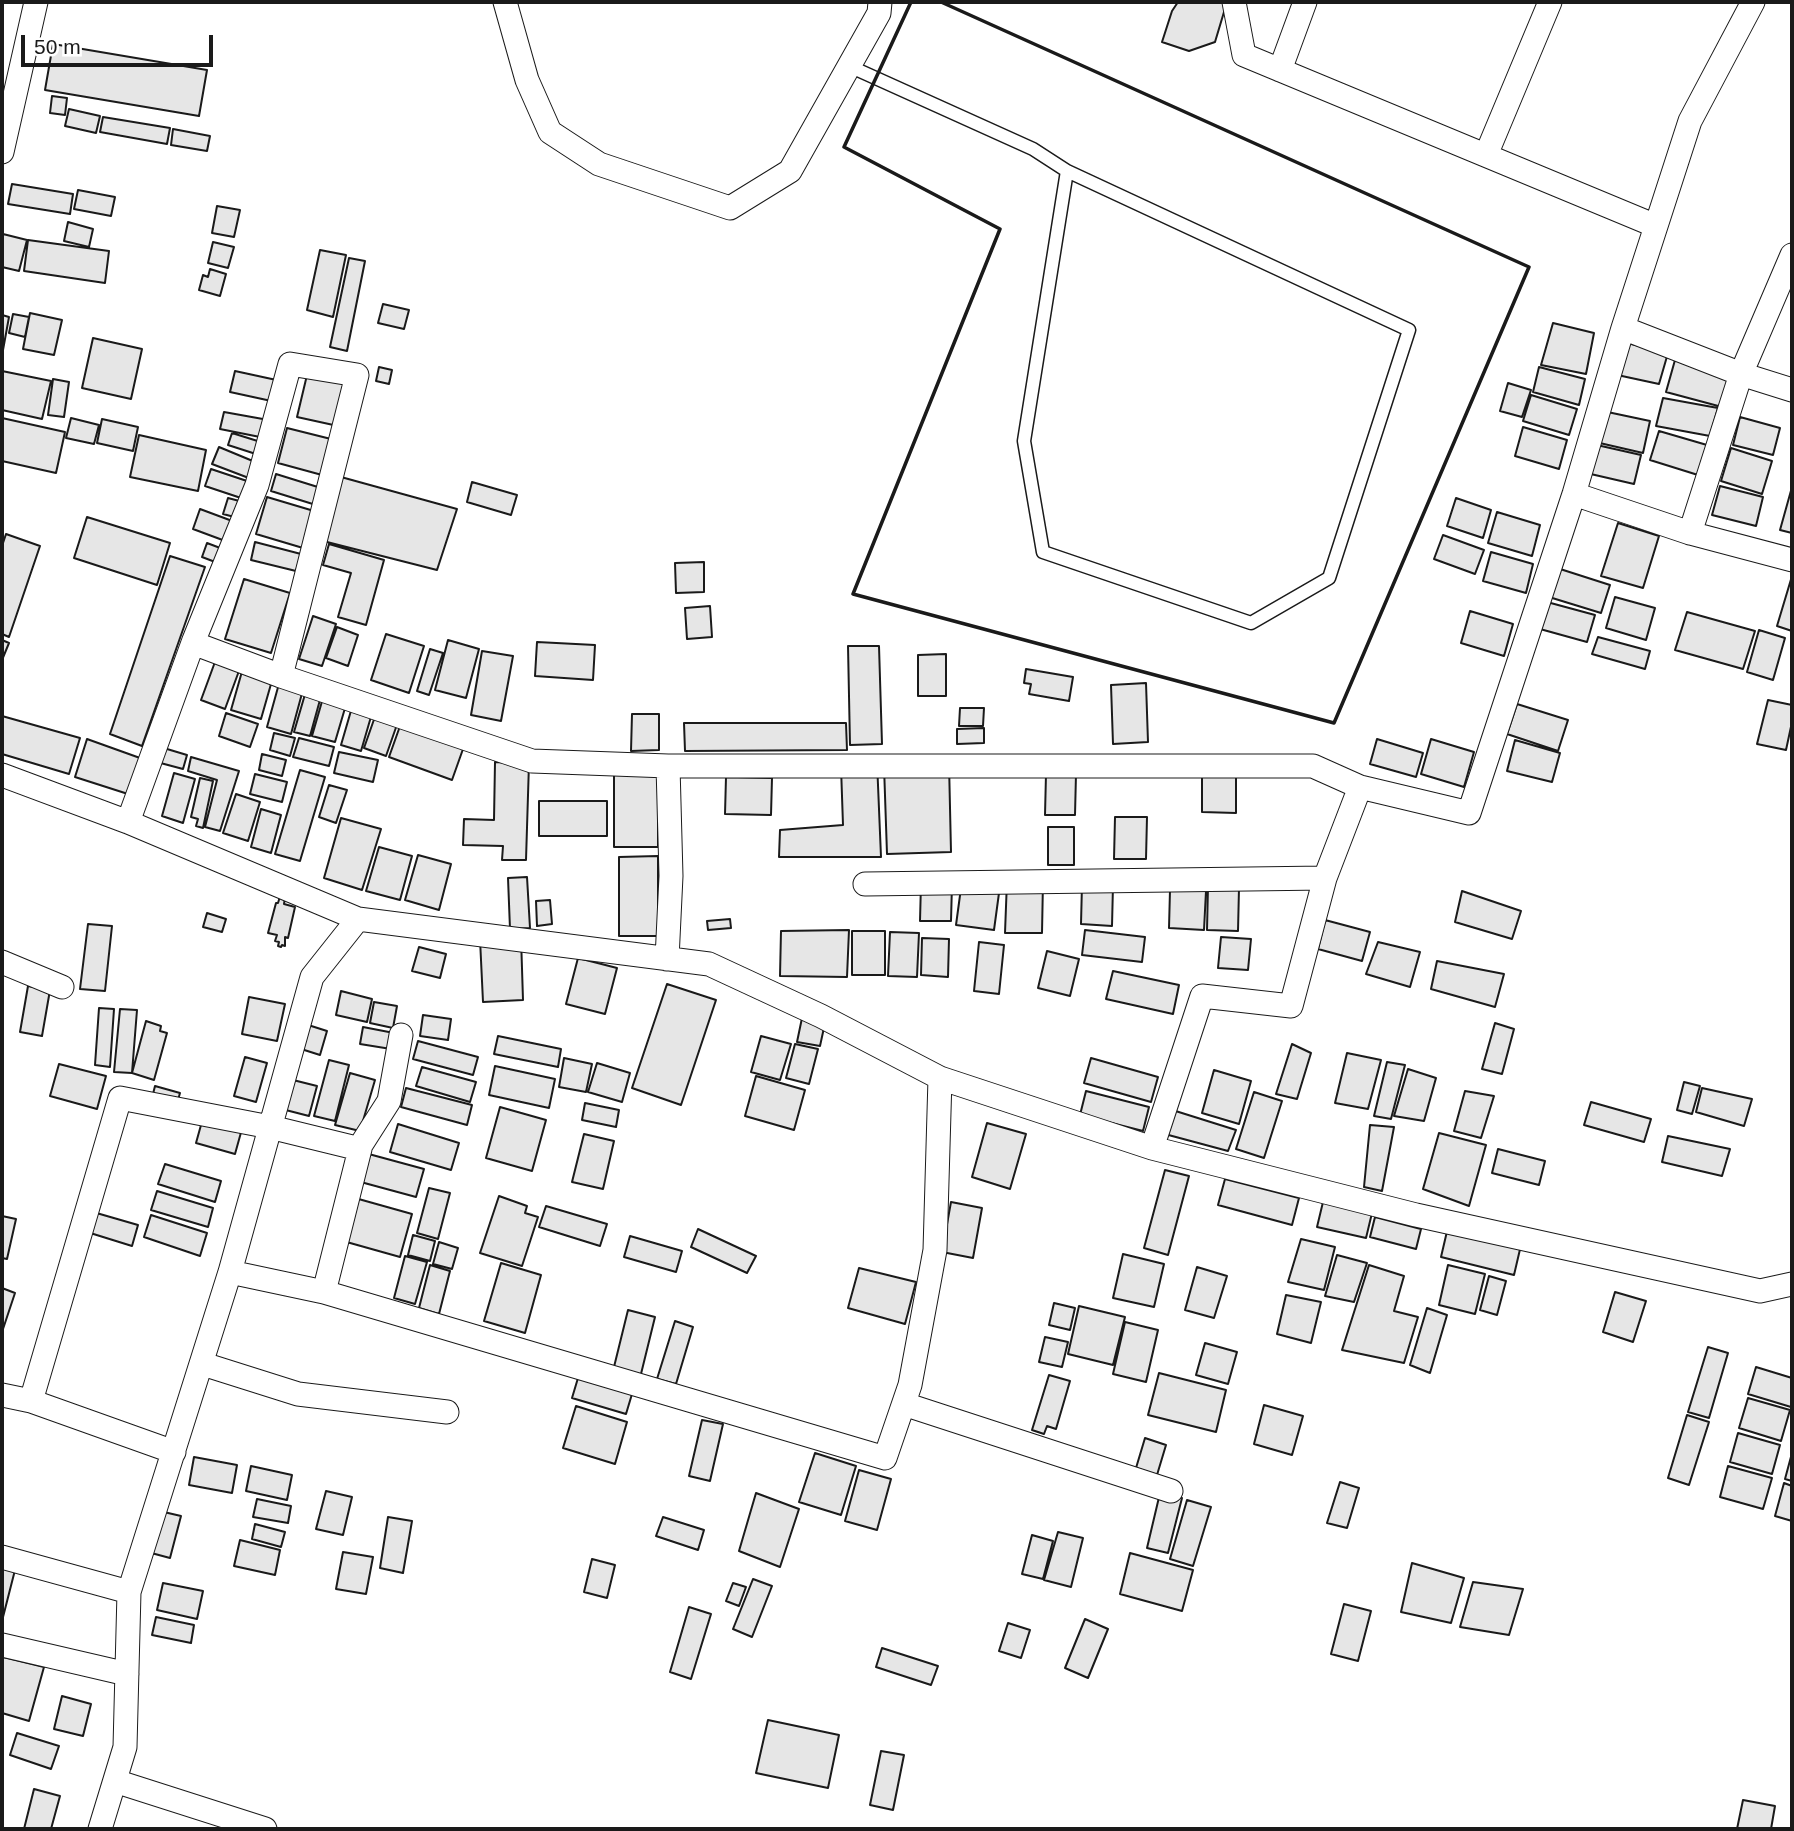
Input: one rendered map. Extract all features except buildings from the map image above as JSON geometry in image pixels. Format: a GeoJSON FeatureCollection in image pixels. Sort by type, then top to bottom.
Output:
{"type":"FeatureCollection","features":[{"type":"Feature","properties":{"kind":"street"},"geometry":{"type":"LineString","coordinates":[[2,152],[36,2]]}},
{"type":"Feature","properties":{"kind":"street"},"geometry":{"type":"LineString","coordinates":[[505,2],[527,80],[550,132],[599,164],[730,208],[790,171],[879,13],[880,2]]}},
{"type":"Feature","properties":{"kind":"street"},"geometry":{"type":"LineString","coordinates":[[1234,2],[1244,55],[1656,226]]}},
{"type":"Feature","properties":{"kind":"street"},"geometry":{"type":"LineString","coordinates":[[1280,70],[1305,2]]}},
{"type":"Feature","properties":{"kind":"street"},"geometry":{"type":"LineString","coordinates":[[1486,155],[1550,2]]}},
{"type":"Feature","properties":{"kind":"street"},"geometry":{"type":"LineString","coordinates":[[193,643],[281,676],[532,761],[668,766],[1313,765],[1360,787],[1469,813],[1574,494],[1623,328],[1690,121],[1753,2]]}},
{"type":"Feature","properties":{"kind":"street"},"geometry":{"type":"LineString","coordinates":[[1690,533],[1741,374],[1792,255]]}},
{"type":"Feature","properties":{"kind":"street"},"geometry":{"type":"LineString","coordinates":[[1623,328],[1741,374],[1792,390]]}},
{"type":"Feature","properties":{"kind":"street"},"geometry":{"type":"LineString","coordinates":[[128,822],[193,643],[257,485],[290,364],[357,374],[281,676]]}},
{"type":"Feature","properties":{"kind":"street"},"geometry":{"type":"LineString","coordinates":[[1574,494],[1690,533],[1792,560]]}},
{"type":"Feature","properties":{"kind":"street"},"geometry":{"type":"LineString","coordinates":[[667,959],[671,876],[668,766]]}},
{"type":"Feature","properties":{"kind":"street"},"geometry":{"type":"LineString","coordinates":[[2,775],[128,822],[358,919],[709,964],[821,1016],[940,1078],[1152,1148],[1416,1215],[1760,1291],[1792,1284]]}},
{"type":"Feature","properties":{"kind":"street"},"geometry":{"type":"LineString","coordinates":[[1152,1148],[1202,996],[1292,1006],[1325,878],[1360,787]]}},
{"type":"Feature","properties":{"kind":"street"},"geometry":{"type":"LineString","coordinates":[[865,884],[1325,878]]}},
{"type":"Feature","properties":{"kind":"street"},"geometry":{"type":"LineString","coordinates":[[100,1829],[125,1747],[129,1592],[230,1272],[312,978],[358,919]]}},
{"type":"Feature","properties":{"kind":"street"},"geometry":{"type":"LineString","coordinates":[[2,962],[62,987]]}},
{"type":"Feature","properties":{"kind":"street"},"geometry":{"type":"LineString","coordinates":[[324,1292],[359,1148],[389,1101],[401,1035]]}},
{"type":"Feature","properties":{"kind":"street"},"geometry":{"type":"LineString","coordinates":[[230,1272],[324,1292],[886,1458],[910,1385],[935,1250],[940,1078]]}},
{"type":"Feature","properties":{"kind":"street"},"geometry":{"type":"LineString","coordinates":[[31,1401],[120,1098],[270,1127],[359,1148]]}},
{"type":"Feature","properties":{"kind":"street"},"geometry":{"type":"LineString","coordinates":[[202,1364],[298,1394],[447,1412]]}},
{"type":"Feature","properties":{"kind":"street"},"geometry":{"type":"LineString","coordinates":[[2,1395],[31,1401],[174,1452]]}},
{"type":"Feature","properties":{"kind":"street"},"geometry":{"type":"LineString","coordinates":[[904,1404],[1171,1491]]}},
{"type":"Feature","properties":{"kind":"street"},"geometry":{"type":"LineString","coordinates":[[2,1557],[129,1592]]}},
{"type":"Feature","properties":{"kind":"street"},"geometry":{"type":"LineString","coordinates":[[2,1645],[127,1674]]}},
{"type":"Feature","properties":{"kind":"street"},"geometry":{"type":"LineString","coordinates":[[115,1781],[265,1829]]}},
{"type":"Feature","properties":{"kind":"lane"},"geometry":{"type":"LineString","coordinates":[[849,66],[1033,149],[1067,170],[1409,330],[1329,578],[1251,623],[1043,552],[1024,441],[1067,170]]}},
{"type":"Feature","properties":{"kind":"wall"},"geometry":{"type":"LineString","coordinates":[[911,2],[844,147],[1000,229],[853,594],[1334,723],[1529,267],[941,2]]}}]}
